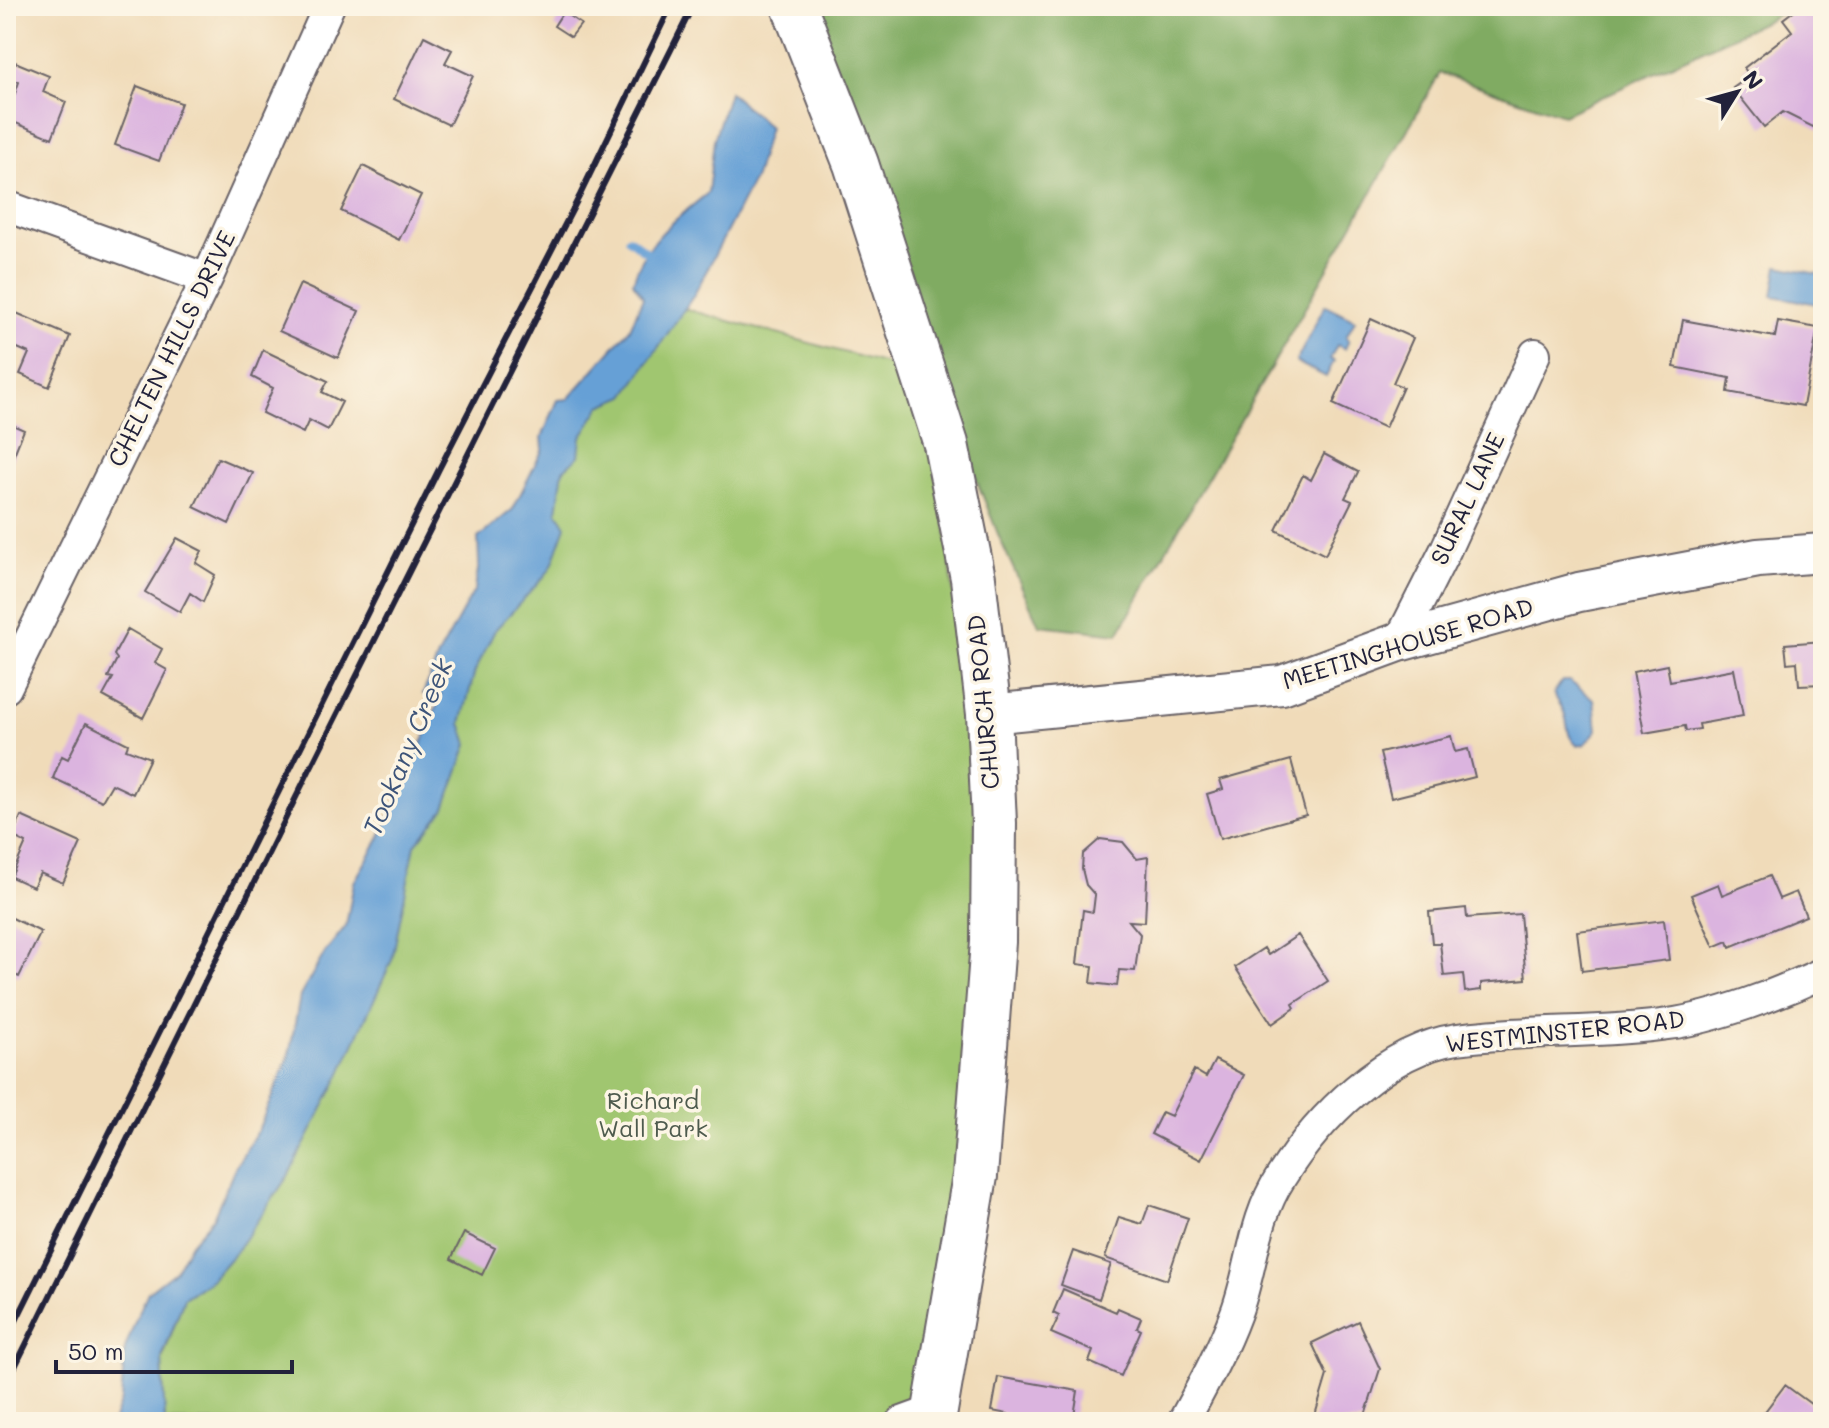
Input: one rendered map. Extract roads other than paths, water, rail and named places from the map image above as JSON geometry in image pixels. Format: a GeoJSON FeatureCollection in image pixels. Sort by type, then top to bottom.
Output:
{"type":"FeatureCollection","features":[{"type":"Feature","properties":{"kind":"main road","name":"CHURCH ROAD"},"geometry":{"type":"LineString","coordinates":[[794,6],[856,164],[946,444],[973,578],[989,714],[994,823],[991,974],[975,1176],[923,1418]]}},
{"type":"Feature","properties":{"kind":"street","name":"CHELTEN HILLS DRIVE"},"geometry":{"type":"LineString","coordinates":[[6,688],[207,279],[329,6]]}},
{"type":"Feature","properties":{"kind":"street"},"geometry":{"type":"LineString","coordinates":[[6,206],[207,279]]}},
{"type":"Feature","properties":{"kind":"street","name":"SURAL LANE"},"geometry":{"type":"LineString","coordinates":[[1399,642],[1446,549],[1535,354]]}},
{"type":"Feature","properties":{"kind":"street","name":"MEETINGHOUSE ROAD"},"geometry":{"type":"LineString","coordinates":[[989,714],[1282,685],[1399,642],[1579,592],[1758,558],[1823,553]]}},
{"type":"Feature","properties":{"kind":"street","name":"WESTMINSTER ROAD"},"geometry":{"type":"LineString","coordinates":[[1183,1422],[1236,1313],[1257,1227],[1279,1180],[1304,1142],[1358,1087],[1405,1057],[1455,1039],[1669,1024],[1711,1015],[1823,973]]}},
{"type":"Feature","properties":{"kind":"water"},"geometry":{"type":"Polygon","coordinates":[[[729,92],[769,127],[755,177],[694,295],[625,396],[601,406],[581,437],[579,456],[563,470],[557,511],[566,526],[552,565],[495,630],[475,671],[461,723],[468,744],[445,808],[415,845],[392,960],[340,1075],[288,1176],[255,1224],[211,1280],[184,1298],[162,1358],[165,1422],[113,1422],[121,1400],[125,1348],[148,1292],[176,1270],[191,1243],[213,1218],[236,1166],[259,1128],[289,1056],[300,996],[325,952],[346,926],[354,882],[407,781],[441,695],[423,694],[439,654],[475,589],[479,563],[478,538],[513,509],[543,449],[542,437],[558,400],[568,399],[630,329],[643,297],[633,282],[653,243],[708,193],[714,140],[729,92]]]}},
{"type":"Feature","properties":{"kind":"water"},"geometry":{"type":"Polygon","coordinates":[[[1778,266],[1823,275],[1823,305],[1773,296],[1778,266]]]}},
{"type":"Feature","properties":{"kind":"water"},"geometry":{"type":"Polygon","coordinates":[[[1325,305],[1355,320],[1346,337],[1349,340],[1345,349],[1337,345],[1326,377],[1296,362],[1325,305]]]}},
{"type":"Feature","properties":{"kind":"water"},"geometry":{"type":"Polygon","coordinates":[[[1562,681],[1569,681],[1594,699],[1597,730],[1585,744],[1578,746],[1571,738],[1565,715],[1554,693],[1562,681]]]}},
{"type":"Feature","properties":{"kind":"waterway"},"geometry":{"type":"LineString","coordinates":[[629,239],[654,258]]}},
{"type":"Feature","properties":{"kind":"railway"},"geometry":{"type":"LineString","coordinates":[[6,1341],[439,469],[580,195],[671,6]]}},
{"type":"Feature","properties":{"kind":"railway"},"geometry":{"type":"LineString","coordinates":[[6,1385],[311,767],[693,6]]}},
{"type":"Feature","properties":{"kind":"water label","name":"Tookany Creek"},"geometry":{"type":"Point","coordinates":[408,747]}},
{"type":"Feature","properties":{"kind":"park label","name":"Richard Wall Park"},"geometry":{"type":"Point","coordinates":[653,1115]}}]}
